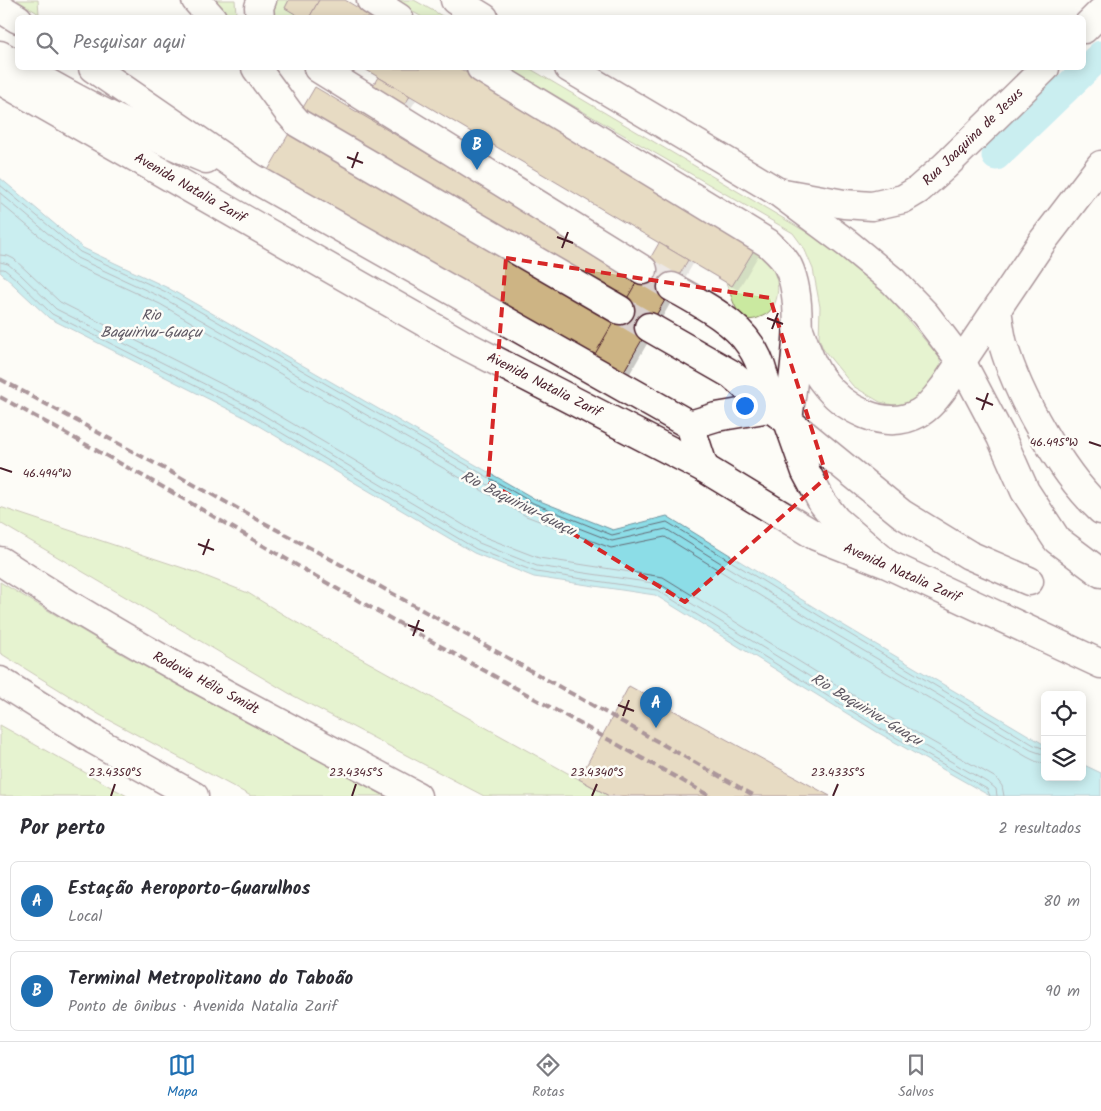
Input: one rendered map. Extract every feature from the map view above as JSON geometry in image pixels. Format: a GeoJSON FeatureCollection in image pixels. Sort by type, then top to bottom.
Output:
{"type":"FeatureCollection","features":[{"type":"Feature","properties":{"kind":"main road"},"geometry":{"type":"LineString","coordinates":[[196,0],[209,15]]}},
{"type":"Feature","properties":{"kind":"main road"},"geometry":{"type":"LineString","coordinates":[[371,0],[394,15]]}},
{"type":"Feature","properties":{"kind":"main road"},"geometry":{"type":"LineString","coordinates":[[455,0],[479,15]]}},
{"type":"Feature","properties":{"kind":"main road"},"geometry":{"type":"LineString","coordinates":[[0,8],[15,17]]}},
{"type":"Feature","properties":{"kind":"main road"},"geometry":{"type":"LineString","coordinates":[[1086,27],[1101,12]]}},
{"type":"Feature","properties":{"kind":"main road"},"geometry":{"type":"LineString","coordinates":[[0,55],[15,63]]}},
{"type":"Feature","properties":{"kind":"main road"},"geometry":{"type":"LineString","coordinates":[[25,70],[63,92],[153,138],[252,178]]}},
{"type":"Feature","properties":{"kind":"main road"},"geometry":{"type":"LineString","coordinates":[[96,70],[252,178],[690,425],[704,468]]}},
{"type":"Feature","properties":{"kind":"main road"},"geometry":{"type":"LineString","coordinates":[[321,70],[643,270]]}},
{"type":"Feature","properties":{"kind":"main road"},"geometry":{"type":"LineString","coordinates":[[484,70],[768,243],[788,264],[797,289],[797,325],[779,414]]}},
{"type":"Feature","properties":{"kind":"main road"},"geometry":{"type":"LineString","coordinates":[[572,70],[778,192],[848,244],[893,281],[925,314],[962,362],[1001,437],[1025,491],[1057,540],[1101,573]]}},
{"type":"Feature","properties":{"kind":"main road","name":"Rua Joaquina de Jesus"},"geometry":{"type":"LineString","coordinates":[[778,192],[844,204],[872,206],[903,199],[918,190],[945,166],[1042,70]]}},
{"type":"Feature","properties":{"kind":"main road"},"geometry":{"type":"LineString","coordinates":[[261,72],[298,123],[620,310]]}},
{"type":"Feature","properties":{"kind":"main road","name":"Avenida Natalia Zarif"},"geometry":{"type":"LineString","coordinates":[[0,80],[462,343],[704,468],[816,536],[887,564],[1101,664]]}},
{"type":"Feature","properties":{"kind":"main road"},"geometry":{"type":"LineString","coordinates":[[797,325],[809,357],[822,381],[841,400],[859,412],[879,419],[898,420],[919,413],[946,386],[1042,242],[1101,165]]}},
{"type":"Feature","properties":{"kind":"main road"},"geometry":{"type":"LineString","coordinates":[[672,287],[724,318],[750,344],[779,414],[822,502],[836,520],[887,564]]}},
{"type":"Feature","properties":{"kind":"main road"},"geometry":{"type":"LineString","coordinates":[[997,310],[1002,341],[1024,398],[1052,448],[1085,495],[1101,510]]}},
{"type":"Feature","properties":{"kind":"main road"},"geometry":{"type":"LineString","coordinates":[[750,344],[760,348],[768,348],[779,344],[788,337],[797,325]]}},
{"type":"Feature","properties":{"kind":"main road"},"geometry":{"type":"LineString","coordinates":[[649,327],[731,374],[902,514],[969,555],[1030,581]]}},
{"type":"Feature","properties":{"kind":"main road"},"geometry":{"type":"LineString","coordinates":[[690,425],[716,418],[779,414]]}},
{"type":"Feature","properties":{"kind":"main road","name":"Rodovia Hélio Smidt"},"geometry":{"type":"LineString","coordinates":[[0,561],[55,598],[133,643],[418,796]]}},
{"type":"Feature","properties":{"kind":"main road"},"geometry":{"type":"LineString","coordinates":[[0,681],[94,740],[194,796]]}},
{"type":"Feature","properties":{"kind":"highlighted area"},"geometry":{"type":"Polygon","coordinates":[[[506,258],[770,298],[827,477],[685,602],[488,482],[506,258]]]}},
{"type":"Feature","properties":{"kind":"green space"},"geometry":{"type":"Polygon","coordinates":[[[17,0],[38,0],[39,14],[17,0]]]}},
{"type":"Feature","properties":{"kind":"green space"},"geometry":{"type":"Polygon","coordinates":[[[213,0],[235,0],[236,14],[227,15],[213,0]]]}},
{"type":"Feature","properties":{"kind":"green space"},"geometry":{"type":"Polygon","coordinates":[[[272,0],[289,0],[285,8],[298,15],[272,15],[272,0]]]}},
{"type":"Feature","properties":{"kind":"green space"},"geometry":{"type":"Polygon","coordinates":[[[392,0],[414,0],[440,15],[418,15],[392,0]]]}},
{"type":"Feature","properties":{"kind":"green space"},"geometry":{"type":"Polygon","coordinates":[[[511,70],[532,70],[830,246],[882,289],[939,357],[943,371],[926,400],[897,406],[880,402],[853,386],[823,349],[819,338],[820,307],[813,269],[804,248],[793,233],[511,70]]]}},
{"type":"Feature","properties":{"kind":"green space"},"geometry":{"type":"Polygon","coordinates":[[[757,245],[773,271],[778,287],[776,300],[770,310],[758,318],[749,319],[744,318],[736,309],[725,281],[732,286],[757,245]]]}},
{"type":"Feature","properties":{"kind":"green space"},"geometry":{"type":"Polygon","coordinates":[[[0,507],[195,572],[248,593],[294,621],[609,796],[484,796],[292,695],[0,523],[0,507]]]}},
{"type":"Feature","properties":{"kind":"green space"},"geometry":{"type":"Polygon","coordinates":[[[0,582],[127,657],[385,796],[251,796],[100,715],[0,653],[0,582]]]}},
{"type":"Feature","properties":{"kind":"green space"},"geometry":{"type":"Polygon","coordinates":[[[0,725],[127,796],[0,796],[0,725]]]}},
{"type":"Feature","properties":{"kind":"water","name":"Rio Baquirivu-Guaçu"},"geometry":{"type":"Polygon","coordinates":[[[0,178],[83,248],[168,288],[535,499],[613,530],[667,516],[833,619],[1041,743],[1041,781],[1086,781],[1086,766],[1101,773],[1101,796],[990,796],[877,732],[655,595],[534,577],[474,553],[242,416],[49,318],[0,272],[0,178]]]}},
{"type":"Feature","properties":{"kind":"building"},"geometry":{"type":"Polygon","coordinates":[[[289,0],[319,0],[311,15],[297,15],[285,8],[289,0]]]}},
{"type":"Feature","properties":{"kind":"building"},"geometry":{"type":"Polygon","coordinates":[[[319,0],[345,0],[370,15],[311,15],[319,0]]]}},
{"type":"Feature","properties":{"kind":"building"},"geometry":{"type":"Polygon","coordinates":[[[366,70],[462,70],[757,245],[732,286],[366,70]]]}},
{"type":"Feature","properties":{"kind":"building"},"geometry":{"type":"Polygon","coordinates":[[[378,77],[410,96],[339,215],[308,197],[378,77]]]}},
{"type":"Feature","properties":{"kind":"building"},"geometry":{"type":"Polygon","coordinates":[[[315,87],[667,296],[653,320],[301,111],[315,87]]]}},
{"type":"Feature","properties":{"kind":"building"},"geometry":{"type":"Polygon","coordinates":[[[291,130],[643,337],[620,378],[267,172],[291,130]]]}},
{"type":"Feature","properties":{"kind":"building"},"geometry":{"type":"Polygon","coordinates":[[[659,243],[688,260],[620,378],[591,361],[659,243]]]}},
{"type":"Feature","properties":{"kind":"building"},"geometry":{"type":"Polygon","coordinates":[[[629,686],[830,796],[609,796],[579,779],[629,686]]]}},
{"type":"Feature","properties":{"kind":"waterway"},"geometry":{"type":"LineString","coordinates":[[1086,69],[1101,55]]}},
{"type":"Feature","properties":{"kind":"waterway"},"geometry":{"type":"LineString","coordinates":[[996,156],[1085,70]]}},
{"type":"Feature","properties":{"kind":"tunnel"},"geometry":{"type":"LineString","coordinates":[[643,270],[672,287]]}},
{"type":"Feature","properties":{"kind":"tunnel"},"geometry":{"type":"LineString","coordinates":[[620,310],[649,327]]}},
{"type":"Feature","properties":{"kind":"railway"},"geometry":{"type":"LineString","coordinates":[[0,379],[345,567],[755,796]]}},
{"type":"Feature","properties":{"kind":"railway"},"geometry":{"type":"LineString","coordinates":[[0,397],[170,491],[334,587],[710,796]]}},
{"type":"Feature","properties":{"kind":"place","name":"Terminal Metropolitano do Taboão"},"geometry":{"type":"Point","coordinates":[477,170]}},
{"type":"Feature","properties":{"kind":"place","name":"Estação Aeroporto-Guarulhos"},"geometry":{"type":"Point","coordinates":[656,728]}}]}
